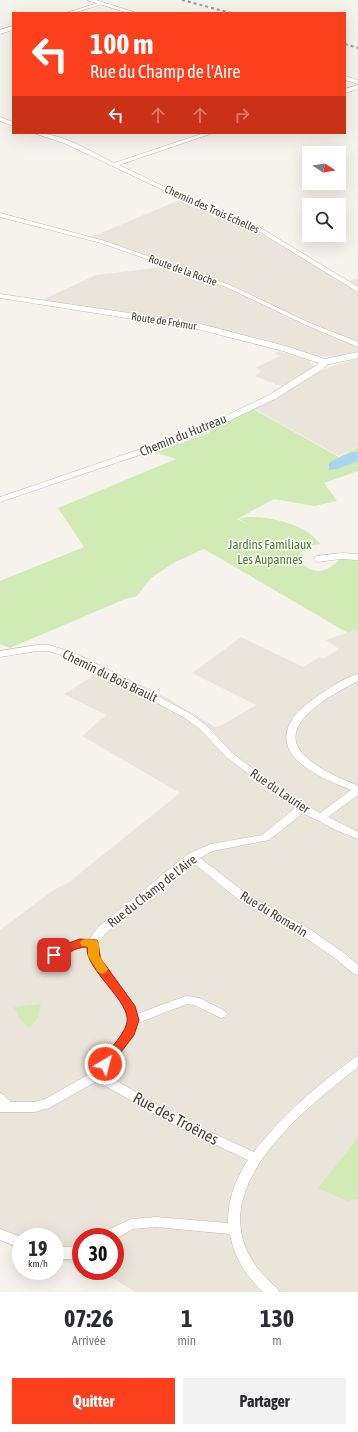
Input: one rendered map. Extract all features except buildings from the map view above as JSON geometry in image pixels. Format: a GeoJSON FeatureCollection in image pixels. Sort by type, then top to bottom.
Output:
{"type":"FeatureCollection","features":[{"type":"Feature","properties":{"kind":"street"},"geometry":{"type":"LineString","coordinates":[[90,0],[131,12]]}},
{"type":"Feature","properties":{"kind":"street"},"geometry":{"type":"LineString","coordinates":[[71,12],[101,3]]}},
{"type":"Feature","properties":{"kind":"street"},"geometry":{"type":"LineString","coordinates":[[0,32],[12,28]]}},
{"type":"Feature","properties":{"kind":"street"},"geometry":{"type":"LineString","coordinates":[[346,78],[358,82]]}},
{"type":"Feature","properties":{"kind":"street"},"geometry":{"type":"LineString","coordinates":[[346,91],[358,87]]}},
{"type":"Feature","properties":{"kind":"street"},"geometry":{"type":"LineString","coordinates":[[0,119],[12,124]]}},
{"type":"Feature","properties":{"kind":"street","name":"Chemin des Trois Echelles"},"geometry":{"type":"LineString","coordinates":[[40,134],[68,143],[207,209],[257,228],[358,290]]}},
{"type":"Feature","properties":{"kind":"street"},"geometry":{"type":"LineString","coordinates":[[113,165],[207,134]]}},
{"type":"Feature","properties":{"kind":"street","name":"Route de la Roche"},"geometry":{"type":"LineString","coordinates":[[0,215],[103,242],[228,286],[308,324],[358,345]]}},
{"type":"Feature","properties":{"kind":"street","name":"Route de Frémur"},"geometry":{"type":"LineString","coordinates":[[0,296],[197,326],[286,349],[325,362]]}},
{"type":"Feature","properties":{"kind":"street","name":"Chemin du Hutreau"},"geometry":{"type":"LineString","coordinates":[[0,500],[199,432],[272,397],[320,367],[325,362],[358,355]]}},
{"type":"Feature","properties":{"kind":"street"},"geometry":{"type":"LineString","coordinates":[[318,559],[341,556],[358,557]]}},
{"type":"Feature","properties":{"kind":"street","name":"Chemin du Bois Brault"},"geometry":{"type":"LineString","coordinates":[[0,654],[43,648],[52,649],[71,655],[177,709],[198,723],[210,734]]}},
{"type":"Feature","properties":{"kind":"street"},"geometry":{"type":"LineString","coordinates":[[320,817],[358,790],[316,770],[294,751],[290,734],[292,725],[298,716],[310,705],[358,677]]}},
{"type":"Feature","properties":{"kind":"street","name":"Rue du Laurier"},"geometry":{"type":"LineString","coordinates":[[210,734],[229,755],[278,792],[302,808],[358,836]]}},
{"type":"Feature","properties":{"kind":"street","name":"Rue du Champ de l'Aire"},"geometry":{"type":"LineString","coordinates":[[93,943],[101,931],[192,857],[211,848],[264,838],[275,831],[302,808]]}},
{"type":"Feature","properties":{"kind":"street","name":"Rue du Romarin"},"geometry":{"type":"LineString","coordinates":[[192,857],[243,897],[310,935],[358,971]]}},
{"type":"Feature","properties":{"kind":"street"},"geometry":{"type":"LineString","coordinates":[[0,1098],[4,1107],[35,1107],[49,1103],[97,1075],[130,1032],[133,1020],[130,1009],[96,960],[92,950],[93,943],[80,943],[62,950],[54,955],[52,962]]}},
{"type":"Feature","properties":{"kind":"street"},"geometry":{"type":"LineString","coordinates":[[133,1020],[186,1000],[196,1002],[221,1014]]}},
{"type":"Feature","properties":{"kind":"street"},"geometry":{"type":"LineString","coordinates":[[272,1292],[263,1285],[247,1265],[239,1248],[234,1229],[234,1208],[239,1188],[256,1158],[299,1108],[358,1061]]}},
{"type":"Feature","properties":{"kind":"street","name":"Rue des Troënes"},"geometry":{"type":"LineString","coordinates":[[97,1075],[176,1121],[256,1158]]}},
{"type":"Feature","properties":{"kind":"street"},"geometry":{"type":"LineString","coordinates":[[123,1228],[131,1224],[156,1222],[234,1229]]}},
{"type":"Feature","properties":{"kind":"street"},"geometry":{"type":"LineString","coordinates":[[0,1234],[12,1239]]}},
{"type":"Feature","properties":{"kind":"shaded area"},"geometry":{"type":"Polygon","coordinates":[[[182,199],[204,210],[254,228],[291,249],[343,283],[358,278],[358,352],[344,356],[317,356],[193,322],[42,300],[96,275],[173,266],[121,247],[89,238],[182,199]]]}},
{"type":"Feature","properties":{"kind":"shaded area"},"geometry":{"type":"Polygon","coordinates":[[[279,351],[309,360],[314,367],[321,370],[358,358],[358,446],[339,456],[251,407],[285,388],[255,376],[261,371],[255,368],[280,356],[274,353],[279,351]]]}},
{"type":"Feature","properties":{"kind":"shaded area"},"geometry":{"type":"Polygon","coordinates":[[[358,629],[358,1292],[135,1292],[116,1280],[124,1280],[124,1228],[72,1228],[72,1264],[64,1262],[64,1228],[12,1228],[12,1247],[0,1240],[0,930],[52,891],[69,882],[180,793],[82,736],[106,715],[64,694],[106,668],[167,698],[215,727],[222,725],[256,705],[192,673],[241,637],[303,667],[320,657],[323,659],[339,649],[326,640],[358,629]]]}},
{"type":"Feature","properties":{"kind":"green space","name":"Jardins Familiaux Les Aupannes"},"geometry":{"type":"Polygon","coordinates":[[[253,409],[339,457],[358,447],[358,471],[324,483],[337,501],[314,506],[274,499],[237,519],[252,527],[239,519],[254,517],[273,519],[292,524],[308,532],[321,544],[309,546],[303,550],[300,561],[305,566],[316,571],[321,571],[331,567],[341,558],[358,559],[358,629],[348,633],[204,549],[175,562],[151,578],[137,596],[125,599],[10,648],[0,644],[0,581],[84,547],[58,508],[176,459],[154,452],[204,435],[253,409]]]}},
{"type":"Feature","properties":{"kind":"green space"},"geometry":{"type":"Polygon","coordinates":[[[41,1004],[38,1018],[29,1028],[20,1019],[14,1007],[41,1004]]]}},
{"type":"Feature","properties":{"kind":"green space"},"geometry":{"type":"Polygon","coordinates":[[[358,1138],[358,1198],[347,1201],[318,1188],[358,1138]]]}},
{"type":"Feature","properties":{"kind":"water"},"geometry":{"type":"Polygon","coordinates":[[[353,452],[358,452],[358,461],[337,469],[329,470],[329,463],[353,452]]]}},
{"type":"Feature","properties":{"kind":"railway"},"geometry":{"type":"LineString","coordinates":[[182,0],[227,12]]}},
{"type":"Feature","properties":{"kind":"railway"},"geometry":{"type":"LineString","coordinates":[[346,44],[358,48]]}},
{"type":"Feature","properties":{"kind":"slow traffic"},"geometry":{"type":"LineString","coordinates":[[86,943],[93,943],[93,956],[102,969]]}},
{"type":"Feature","properties":{"kind":"route"},"geometry":{"type":"LineString","coordinates":[[54,955],[80,943],[93,943],[93,956],[130,1009],[133,1020],[130,1032],[105,1064]]}}]}
